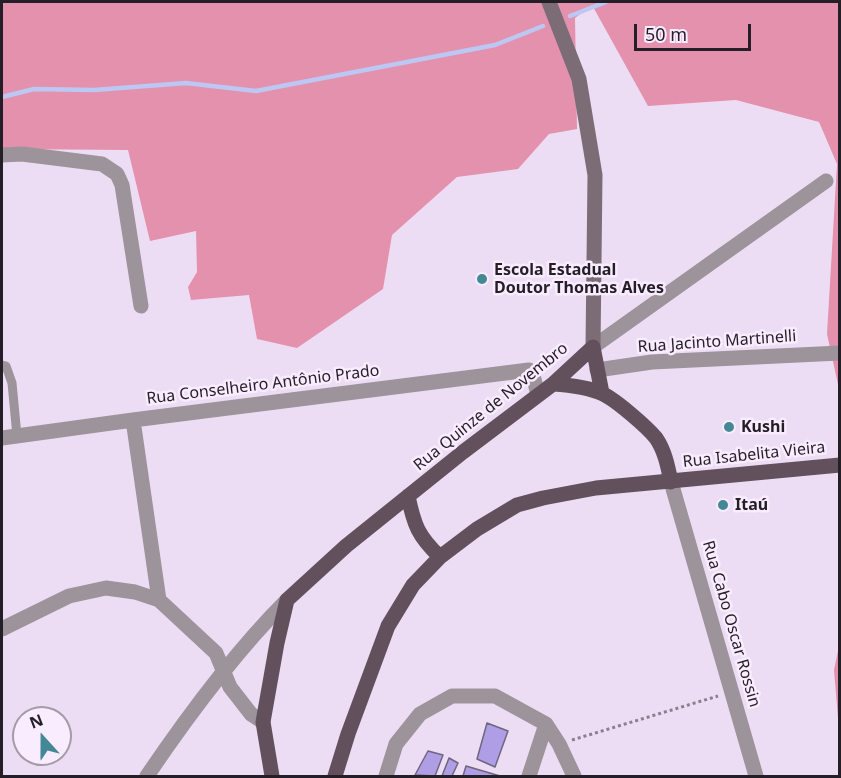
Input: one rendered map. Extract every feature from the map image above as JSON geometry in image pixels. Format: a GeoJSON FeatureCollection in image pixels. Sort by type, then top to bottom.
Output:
{"type":"FeatureCollection","features":[{"type":"Feature","properties":{"kind":"main road"},"geometry":{"type":"LineString","coordinates":[[549,2],[579,79],[595,176],[593,347],[602,393]]}},
{"type":"Feature","properties":{"kind":"main road","name":"Rua Quinze de Novembro"},"geometry":{"type":"LineString","coordinates":[[287,600],[346,546],[554,384],[593,347]]}},
{"type":"Feature","properties":{"kind":"main road"},"geometry":{"type":"LineString","coordinates":[[554,384],[575,386],[602,393],[614,401],[656,438],[666,457],[671,482]]}},
{"type":"Feature","properties":{"kind":"main road","name":"Rua Isabelita Vieira"},"geometry":{"type":"LineString","coordinates":[[335,777],[348,734],[388,626],[413,585],[440,557],[477,529],[517,505],[596,488],[840,465]]}},
{"type":"Feature","properties":{"kind":"main road"},"geometry":{"type":"LineString","coordinates":[[408,496],[413,522],[425,543],[440,557]]}},
{"type":"Feature","properties":{"kind":"main road"},"geometry":{"type":"LineString","coordinates":[[272,777],[263,722],[287,600]]}},
{"type":"Feature","properties":{"kind":"street"},"geometry":{"type":"LineString","coordinates":[[2,155],[22,154],[102,164],[117,174],[122,185],[141,306]]}},
{"type":"Feature","properties":{"kind":"street","name":"Rua Quinze de Novembro"},"geometry":{"type":"LineString","coordinates":[[593,347],[826,181]]}},
{"type":"Feature","properties":{"kind":"street","name":"Rua Jacinto Martinelli"},"geometry":{"type":"LineString","coordinates":[[597,370],[652,362],[840,353]]}},
{"type":"Feature","properties":{"kind":"street","name":"Rua Conselheiro Antônio Prado"},"geometry":{"type":"LineString","coordinates":[[9,437],[529,370],[538,395]]}},
{"type":"Feature","properties":{"kind":"street"},"geometry":{"type":"LineString","coordinates":[[133,420],[159,600]]}},
{"type":"Feature","properties":{"kind":"street","name":"Rua Cabo Oscar Rossin"},"geometry":{"type":"LineString","coordinates":[[671,482],[756,777]]}},
{"type":"Feature","properties":{"kind":"street"},"geometry":{"type":"LineString","coordinates":[[2,629],[69,596],[106,588],[135,592],[159,600],[216,653],[230,687],[251,714],[263,722]]}},
{"type":"Feature","properties":{"kind":"street"},"geometry":{"type":"LineString","coordinates":[[147,777],[224,671],[255,633],[287,600]]}},
{"type":"Feature","properties":{"kind":"street"},"geometry":{"type":"LineString","coordinates":[[386,777],[396,744],[420,714],[452,696],[495,696],[546,724],[559,744],[574,777]]}},
{"type":"Feature","properties":{"kind":"street"},"geometry":{"type":"LineString","coordinates":[[529,777],[546,724]]}},
{"type":"Feature","properties":{"kind":"lane"},"geometry":{"type":"LineString","coordinates":[[2,365],[6,366],[12,383],[9,437]]}},
{"type":"Feature","properties":{"kind":"path"},"geometry":{"type":"LineString","coordinates":[[559,744],[732,692]]}},
{"type":"Feature","properties":{"kind":"shaded area"},"geometry":{"type":"Polygon","coordinates":[[[2,2],[839,2],[839,389],[827,334],[837,164],[819,122],[736,100],[648,106],[592,5],[575,18],[577,129],[549,134],[518,169],[457,177],[392,235],[383,289],[297,348],[257,339],[249,295],[191,300],[188,287],[197,272],[196,231],[150,241],[128,150],[2,149],[2,2]]]}},
{"type":"Feature","properties":{"kind":"shaded area"},"geometry":{"type":"Polygon","coordinates":[[[840,646],[839,730],[834,670],[840,646]]]}},
{"type":"Feature","properties":{"kind":"building"},"geometry":{"type":"Polygon","coordinates":[[[487,723],[508,731],[495,767],[477,759],[487,723]]]}},
{"type":"Feature","properties":{"kind":"building"},"geometry":{"type":"Polygon","coordinates":[[[428,751],[443,755],[435,776],[415,775],[428,751]]]}},
{"type":"Feature","properties":{"kind":"building"},"geometry":{"type":"Polygon","coordinates":[[[449,758],[458,763],[452,776],[442,776],[449,758]]]}},
{"type":"Feature","properties":{"kind":"building"},"geometry":{"type":"Polygon","coordinates":[[[466,766],[500,776],[463,776],[466,766]]]}},
{"type":"Feature","properties":{"kind":"waterway"},"geometry":{"type":"LineString","coordinates":[[570,16],[606,2]]}},
{"type":"Feature","properties":{"kind":"waterway"},"geometry":{"type":"LineString","coordinates":[[2,97],[34,89],[94,90],[186,83],[256,91],[495,45],[543,26]]}},
{"type":"Feature","properties":{"kind":"place","name":"Escola Estadual Doutor Thomas Alves"},"geometry":{"type":"Point","coordinates":[482,279]}},
{"type":"Feature","properties":{"kind":"place","name":"Kushi"},"geometry":{"type":"Point","coordinates":[729,427]}},
{"type":"Feature","properties":{"kind":"place","name":"Itaú"},"geometry":{"type":"Point","coordinates":[723,505]}}]}
